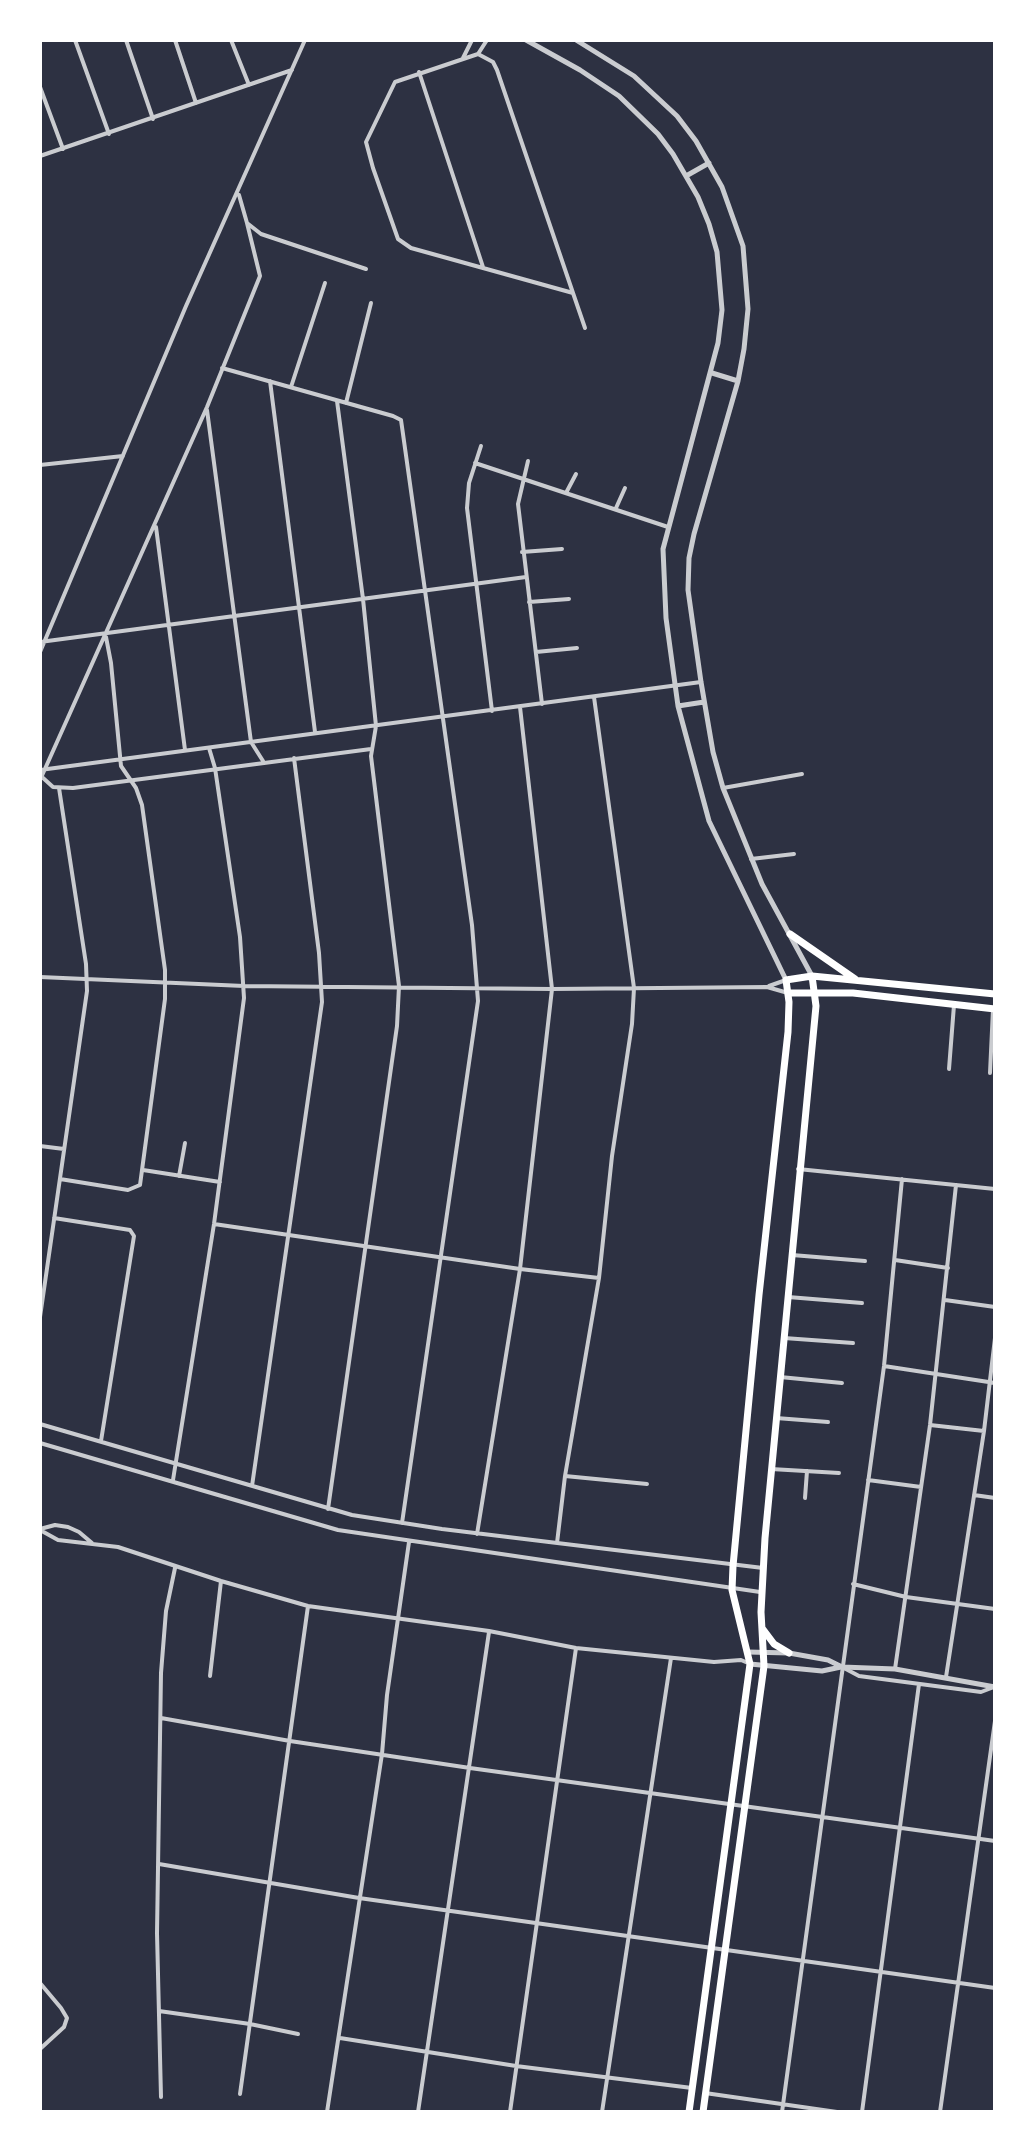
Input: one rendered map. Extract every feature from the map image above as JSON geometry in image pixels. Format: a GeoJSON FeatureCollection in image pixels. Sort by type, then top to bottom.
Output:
{"type":"FeatureCollection","features":[{"type":"Feature","properties":{"kind":"main road"},"geometry":{"type":"LineString","coordinates":[[790,934],[857,980]]}},
{"type":"Feature","properties":{"kind":"main road"},"geometry":{"type":"LineString","coordinates":[[703,2112],[764,1666],[761,1592],[815,992],[812,976]]}},
{"type":"Feature","properties":{"kind":"main road"},"geometry":{"type":"LineString","coordinates":[[689,2112],[748,1652],[732,1590],[733,1566],[788,1032],[786,980],[812,976],[995,994]]}},
{"type":"Feature","properties":{"kind":"main road"},"geometry":{"type":"LineString","coordinates":[[788,993],[853,993],[994,1009]]}},
{"type":"Feature","properties":{"kind":"main road"},"geometry":{"type":"LineString","coordinates":[[761,1625],[770,1640],[789,1653]]}},
{"type":"Feature","properties":{"kind":"street"},"geometry":{"type":"LineString","coordinates":[[75,40],[109,134]]}},
{"type":"Feature","properties":{"kind":"street"},"geometry":{"type":"LineString","coordinates":[[126,40],[153,119]]}},
{"type":"Feature","properties":{"kind":"street"},"geometry":{"type":"LineString","coordinates":[[175,40],[196,103]]}},
{"type":"Feature","properties":{"kind":"street"},"geometry":{"type":"LineString","coordinates":[[231,40],[249,85]]}},
{"type":"Feature","properties":{"kind":"street"},"geometry":{"type":"LineString","coordinates":[[40,652],[186,306],[305,40]]}},
{"type":"Feature","properties":{"kind":"street"},"geometry":{"type":"LineString","coordinates":[[463,58],[472,40]]}},
{"type":"Feature","properties":{"kind":"street"},"geometry":{"type":"LineString","coordinates":[[487,40],[478,54],[401,78],[390,89],[366,142],[369,158],[398,239],[411,248],[573,293]]}},
{"type":"Feature","properties":{"kind":"street"},"geometry":{"type":"LineString","coordinates":[[526,40],[619,96],[658,134],[686,176],[709,224],[721,279],[722,310],[712,372],[668,527],[662,569],[674,686],[709,821],[786,980],[767,987]]}},
{"type":"Feature","properties":{"kind":"street"},"geometry":{"type":"LineString","coordinates":[[581,41],[655,93],[696,141],[734,216],[743,246],[748,309],[738,381],[689,558],[688,590],[704,702],[723,788],[762,884],[812,976]]}},
{"type":"Feature","properties":{"kind":"street"},"geometry":{"type":"LineString","coordinates":[[478,54],[493,62],[497,70],[585,328]]}},
{"type":"Feature","properties":{"kind":"street"},"geometry":{"type":"LineString","coordinates":[[40,156],[292,70]]}},
{"type":"Feature","properties":{"kind":"street"},"geometry":{"type":"LineString","coordinates":[[419,72],[484,268]]}},
{"type":"Feature","properties":{"kind":"street"},"geometry":{"type":"LineString","coordinates":[[40,87],[63,149]]}},
{"type":"Feature","properties":{"kind":"street"},"geometry":{"type":"LineString","coordinates":[[686,176],[709,163]]}},
{"type":"Feature","properties":{"kind":"street"},"geometry":{"type":"LineString","coordinates":[[42,774],[156,524],[260,276],[238,193]]}},
{"type":"Feature","properties":{"kind":"street"},"geometry":{"type":"LineString","coordinates":[[247,223],[276,241],[366,269]]}},
{"type":"Feature","properties":{"kind":"street"},"geometry":{"type":"LineString","coordinates":[[291,387],[325,283]]}},
{"type":"Feature","properties":{"kind":"street"},"geometry":{"type":"LineString","coordinates":[[346,403],[371,303]]}},
{"type":"Feature","properties":{"kind":"street"},"geometry":{"type":"LineString","coordinates":[[222,368],[401,420],[472,925],[477,988],[475,1026],[402,1523]]}},
{"type":"Feature","properties":{"kind":"street"},"geometry":{"type":"LineString","coordinates":[[712,372],[738,381]]}},
{"type":"Feature","properties":{"kind":"street"},"geometry":{"type":"LineString","coordinates":[[270,381],[315,733]]}},
{"type":"Feature","properties":{"kind":"street"},"geometry":{"type":"LineString","coordinates":[[328,1509],[397,1026],[399,986],[371,749],[376,726],[363,599],[337,401]]}},
{"type":"Feature","properties":{"kind":"street"},"geometry":{"type":"LineString","coordinates":[[207,407],[251,742],[263,761]]}},
{"type":"Feature","properties":{"kind":"street"},"geometry":{"type":"LineString","coordinates":[[481,446],[466,495],[492,711]]}},
{"type":"Feature","properties":{"kind":"street"},"geometry":{"type":"LineString","coordinates":[[40,465],[123,456]]}},
{"type":"Feature","properties":{"kind":"street"},"geometry":{"type":"LineString","coordinates":[[528,461],[518,504],[542,704]]}},
{"type":"Feature","properties":{"kind":"street"},"geometry":{"type":"LineString","coordinates":[[475,463],[668,527]]}},
{"type":"Feature","properties":{"kind":"street"},"geometry":{"type":"LineString","coordinates":[[566,493],[576,474]]}},
{"type":"Feature","properties":{"kind":"street"},"geometry":{"type":"LineString","coordinates":[[616,509],[625,488]]}},
{"type":"Feature","properties":{"kind":"street"},"geometry":{"type":"LineString","coordinates":[[156,524],[185,750]]}},
{"type":"Feature","properties":{"kind":"street"},"geometry":{"type":"LineString","coordinates":[[522,552],[562,549]]}},
{"type":"Feature","properties":{"kind":"street"},"geometry":{"type":"LineString","coordinates":[[42,642],[526,577]]}},
{"type":"Feature","properties":{"kind":"street"},"geometry":{"type":"LineString","coordinates":[[529,602],[569,599]]}},
{"type":"Feature","properties":{"kind":"street"},"geometry":{"type":"LineString","coordinates":[[60,1179],[134,1190],[140,1185],[162,1030],[165,984],[142,805],[119,760],[106,637]]}},
{"type":"Feature","properties":{"kind":"street"},"geometry":{"type":"LineString","coordinates":[[536,652],[577,648]]}},
{"type":"Feature","properties":{"kind":"street"},"geometry":{"type":"LineString","coordinates":[[42,774],[185,750],[701,682]]}},
{"type":"Feature","properties":{"kind":"street"},"geometry":{"type":"LineString","coordinates":[[557,1543],[565,1476],[599,1278],[634,988],[594,697]]}},
{"type":"Feature","properties":{"kind":"street"},"geometry":{"type":"LineString","coordinates":[[678,706],[704,702]]}},
{"type":"Feature","properties":{"kind":"street"},"geometry":{"type":"LineString","coordinates":[[477,1534],[520,1269],[552,989],[520,707]]}},
{"type":"Feature","properties":{"kind":"street"},"geometry":{"type":"LineString","coordinates":[[173,1480],[214,1224],[244,986],[240,937],[215,768],[209,748]]}},
{"type":"Feature","properties":{"kind":"street"},"geometry":{"type":"LineString","coordinates":[[42,774],[53,787],[59,788],[371,749]]}},
{"type":"Feature","properties":{"kind":"street"},"geometry":{"type":"LineString","coordinates":[[252,1486],[286,1234],[319,1028],[322,986],[294,758]]}},
{"type":"Feature","properties":{"kind":"street"},"geometry":{"type":"LineString","coordinates":[[723,788],[802,774]]}},
{"type":"Feature","properties":{"kind":"street"},"geometry":{"type":"LineString","coordinates":[[40,1317],[85,1015],[87,980],[59,788]]}},
{"type":"Feature","properties":{"kind":"street"},"geometry":{"type":"LineString","coordinates":[[751,859],[794,854]]}},
{"type":"Feature","properties":{"kind":"street"},"geometry":{"type":"LineString","coordinates":[[40,977],[244,986],[552,989],[767,987],[788,993]]}},
{"type":"Feature","properties":{"kind":"street"},"geometry":{"type":"LineString","coordinates":[[949,1069],[954,1005]]}},
{"type":"Feature","properties":{"kind":"street"},"geometry":{"type":"LineString","coordinates":[[990,1073],[994,1009]]}},
{"type":"Feature","properties":{"kind":"street"},"geometry":{"type":"LineString","coordinates":[[179,1176],[185,1143]]}},
{"type":"Feature","properties":{"kind":"street"},"geometry":{"type":"LineString","coordinates":[[40,1146],[64,1149]]}},
{"type":"Feature","properties":{"kind":"street"},"geometry":{"type":"LineString","coordinates":[[798,1169],[995,1189]]}},
{"type":"Feature","properties":{"kind":"street"},"geometry":{"type":"LineString","coordinates":[[143,1170],[220,1182]]}},
{"type":"Feature","properties":{"kind":"street"},"geometry":{"type":"LineString","coordinates":[[782,2112],[884,1366],[902,1179]]}},
{"type":"Feature","properties":{"kind":"street"},"geometry":{"type":"LineString","coordinates":[[895,1669],[930,1425],[956,1185]]}},
{"type":"Feature","properties":{"kind":"street"},"geometry":{"type":"LineString","coordinates":[[54,1218],[133,1232],[133,1249],[101,1441]]}},
{"type":"Feature","properties":{"kind":"street"},"geometry":{"type":"LineString","coordinates":[[214,1224],[599,1278]]}},
{"type":"Feature","properties":{"kind":"street"},"geometry":{"type":"LineString","coordinates":[[790,1255],[865,1261]]}},
{"type":"Feature","properties":{"kind":"street"},"geometry":{"type":"LineString","coordinates":[[895,1260],[948,1268]]}},
{"type":"Feature","properties":{"kind":"street"},"geometry":{"type":"LineString","coordinates":[[786,1297],[862,1303]]}},
{"type":"Feature","properties":{"kind":"street"},"geometry":{"type":"LineString","coordinates":[[945,1300],[995,1307]]}},
{"type":"Feature","properties":{"kind":"street"},"geometry":{"type":"LineString","coordinates":[[784,1338],[853,1343]]}},
{"type":"Feature","properties":{"kind":"street"},"geometry":{"type":"LineString","coordinates":[[946,1677],[993,1383],[995,1338]]}},
{"type":"Feature","properties":{"kind":"street"},"geometry":{"type":"LineString","coordinates":[[884,1366],[993,1383]]}},
{"type":"Feature","properties":{"kind":"street"},"geometry":{"type":"LineString","coordinates":[[780,1377],[842,1383]]}},
{"type":"Feature","properties":{"kind":"street"},"geometry":{"type":"LineString","coordinates":[[776,1418],[828,1422]]}},
{"type":"Feature","properties":{"kind":"street"},"geometry":{"type":"LineString","coordinates":[[40,1424],[328,1509],[477,1534],[763,1568]]}},
{"type":"Feature","properties":{"kind":"street"},"geometry":{"type":"LineString","coordinates":[[930,1425],[984,1431]]}},
{"type":"Feature","properties":{"kind":"street"},"geometry":{"type":"LineString","coordinates":[[40,1443],[173,1480],[318,1526],[409,1542],[761,1592]]}},
{"type":"Feature","properties":{"kind":"street"},"geometry":{"type":"LineString","coordinates":[[771,1469],[839,1473]]}},
{"type":"Feature","properties":{"kind":"street"},"geometry":{"type":"LineString","coordinates":[[805,1498],[807,1471]]}},
{"type":"Feature","properties":{"kind":"street"},"geometry":{"type":"LineString","coordinates":[[565,1476],[647,1484]]}},
{"type":"Feature","properties":{"kind":"street"},"geometry":{"type":"LineString","coordinates":[[868,1480],[921,1487]]}},
{"type":"Feature","properties":{"kind":"street"},"geometry":{"type":"LineString","coordinates":[[974,1495],[995,1498]]}},
{"type":"Feature","properties":{"kind":"street"},"geometry":{"type":"LineString","coordinates":[[40,1529],[55,1525],[79,1532],[93,1545]]}},
{"type":"Feature","properties":{"kind":"street"},"geometry":{"type":"LineString","coordinates":[[40,1529],[58,1540],[118,1547],[308,1606],[489,1631],[576,1648],[822,1671],[842,1667],[895,1669],[994,1687]]}},
{"type":"Feature","properties":{"kind":"street"},"geometry":{"type":"LineString","coordinates":[[75,1543],[79,1532]]}},
{"type":"Feature","properties":{"kind":"street"},"geometry":{"type":"LineString","coordinates":[[327,2112],[382,1754],[409,1542]]}},
{"type":"Feature","properties":{"kind":"street"},"geometry":{"type":"LineString","coordinates":[[161,2097],[157,1933],[163,1635],[175,1567]]}},
{"type":"Feature","properties":{"kind":"street"},"geometry":{"type":"LineString","coordinates":[[210,1676],[221,1581]]}},
{"type":"Feature","properties":{"kind":"street"},"geometry":{"type":"LineString","coordinates":[[853,1584],[906,1597],[995,1609]]}},
{"type":"Feature","properties":{"kind":"street"},"geometry":{"type":"LineString","coordinates":[[240,2094],[308,1606]]}},
{"type":"Feature","properties":{"kind":"street"},"geometry":{"type":"LineString","coordinates":[[418,2112],[489,1631]]}},
{"type":"Feature","properties":{"kind":"street"},"geometry":{"type":"LineString","coordinates":[[510,2112],[576,1648]]}},
{"type":"Feature","properties":{"kind":"street"},"geometry":{"type":"LineString","coordinates":[[748,1652],[789,1653],[828,1660],[859,1676],[981,1692],[994,1687]]}},
{"type":"Feature","properties":{"kind":"street"},"geometry":{"type":"LineString","coordinates":[[602,2112],[671,1658]]}},
{"type":"Feature","properties":{"kind":"street"},"geometry":{"type":"LineString","coordinates":[[862,2112],[919,1684]]}},
{"type":"Feature","properties":{"kind":"street"},"geometry":{"type":"LineString","coordinates":[[161,1718],[470,1768],[995,1841]]}},
{"type":"Feature","properties":{"kind":"street"},"geometry":{"type":"LineString","coordinates":[[940,2112],[995,1721]]}},
{"type":"Feature","properties":{"kind":"street"},"geometry":{"type":"LineString","coordinates":[[159,1864],[359,1898],[995,1988]]}},
{"type":"Feature","properties":{"kind":"street"},"geometry":{"type":"LineString","coordinates":[[40,1983],[61,2008],[67,2023],[40,2049]]}},
{"type":"Feature","properties":{"kind":"street"},"geometry":{"type":"LineString","coordinates":[[159,2011],[298,2034]]}},
{"type":"Feature","properties":{"kind":"street"},"geometry":{"type":"LineString","coordinates":[[340,2038],[516,2066],[692,2088]]}},
{"type":"Feature","properties":{"kind":"street"},"geometry":{"type":"LineString","coordinates":[[705,2093],[837,2112]]}}]}
